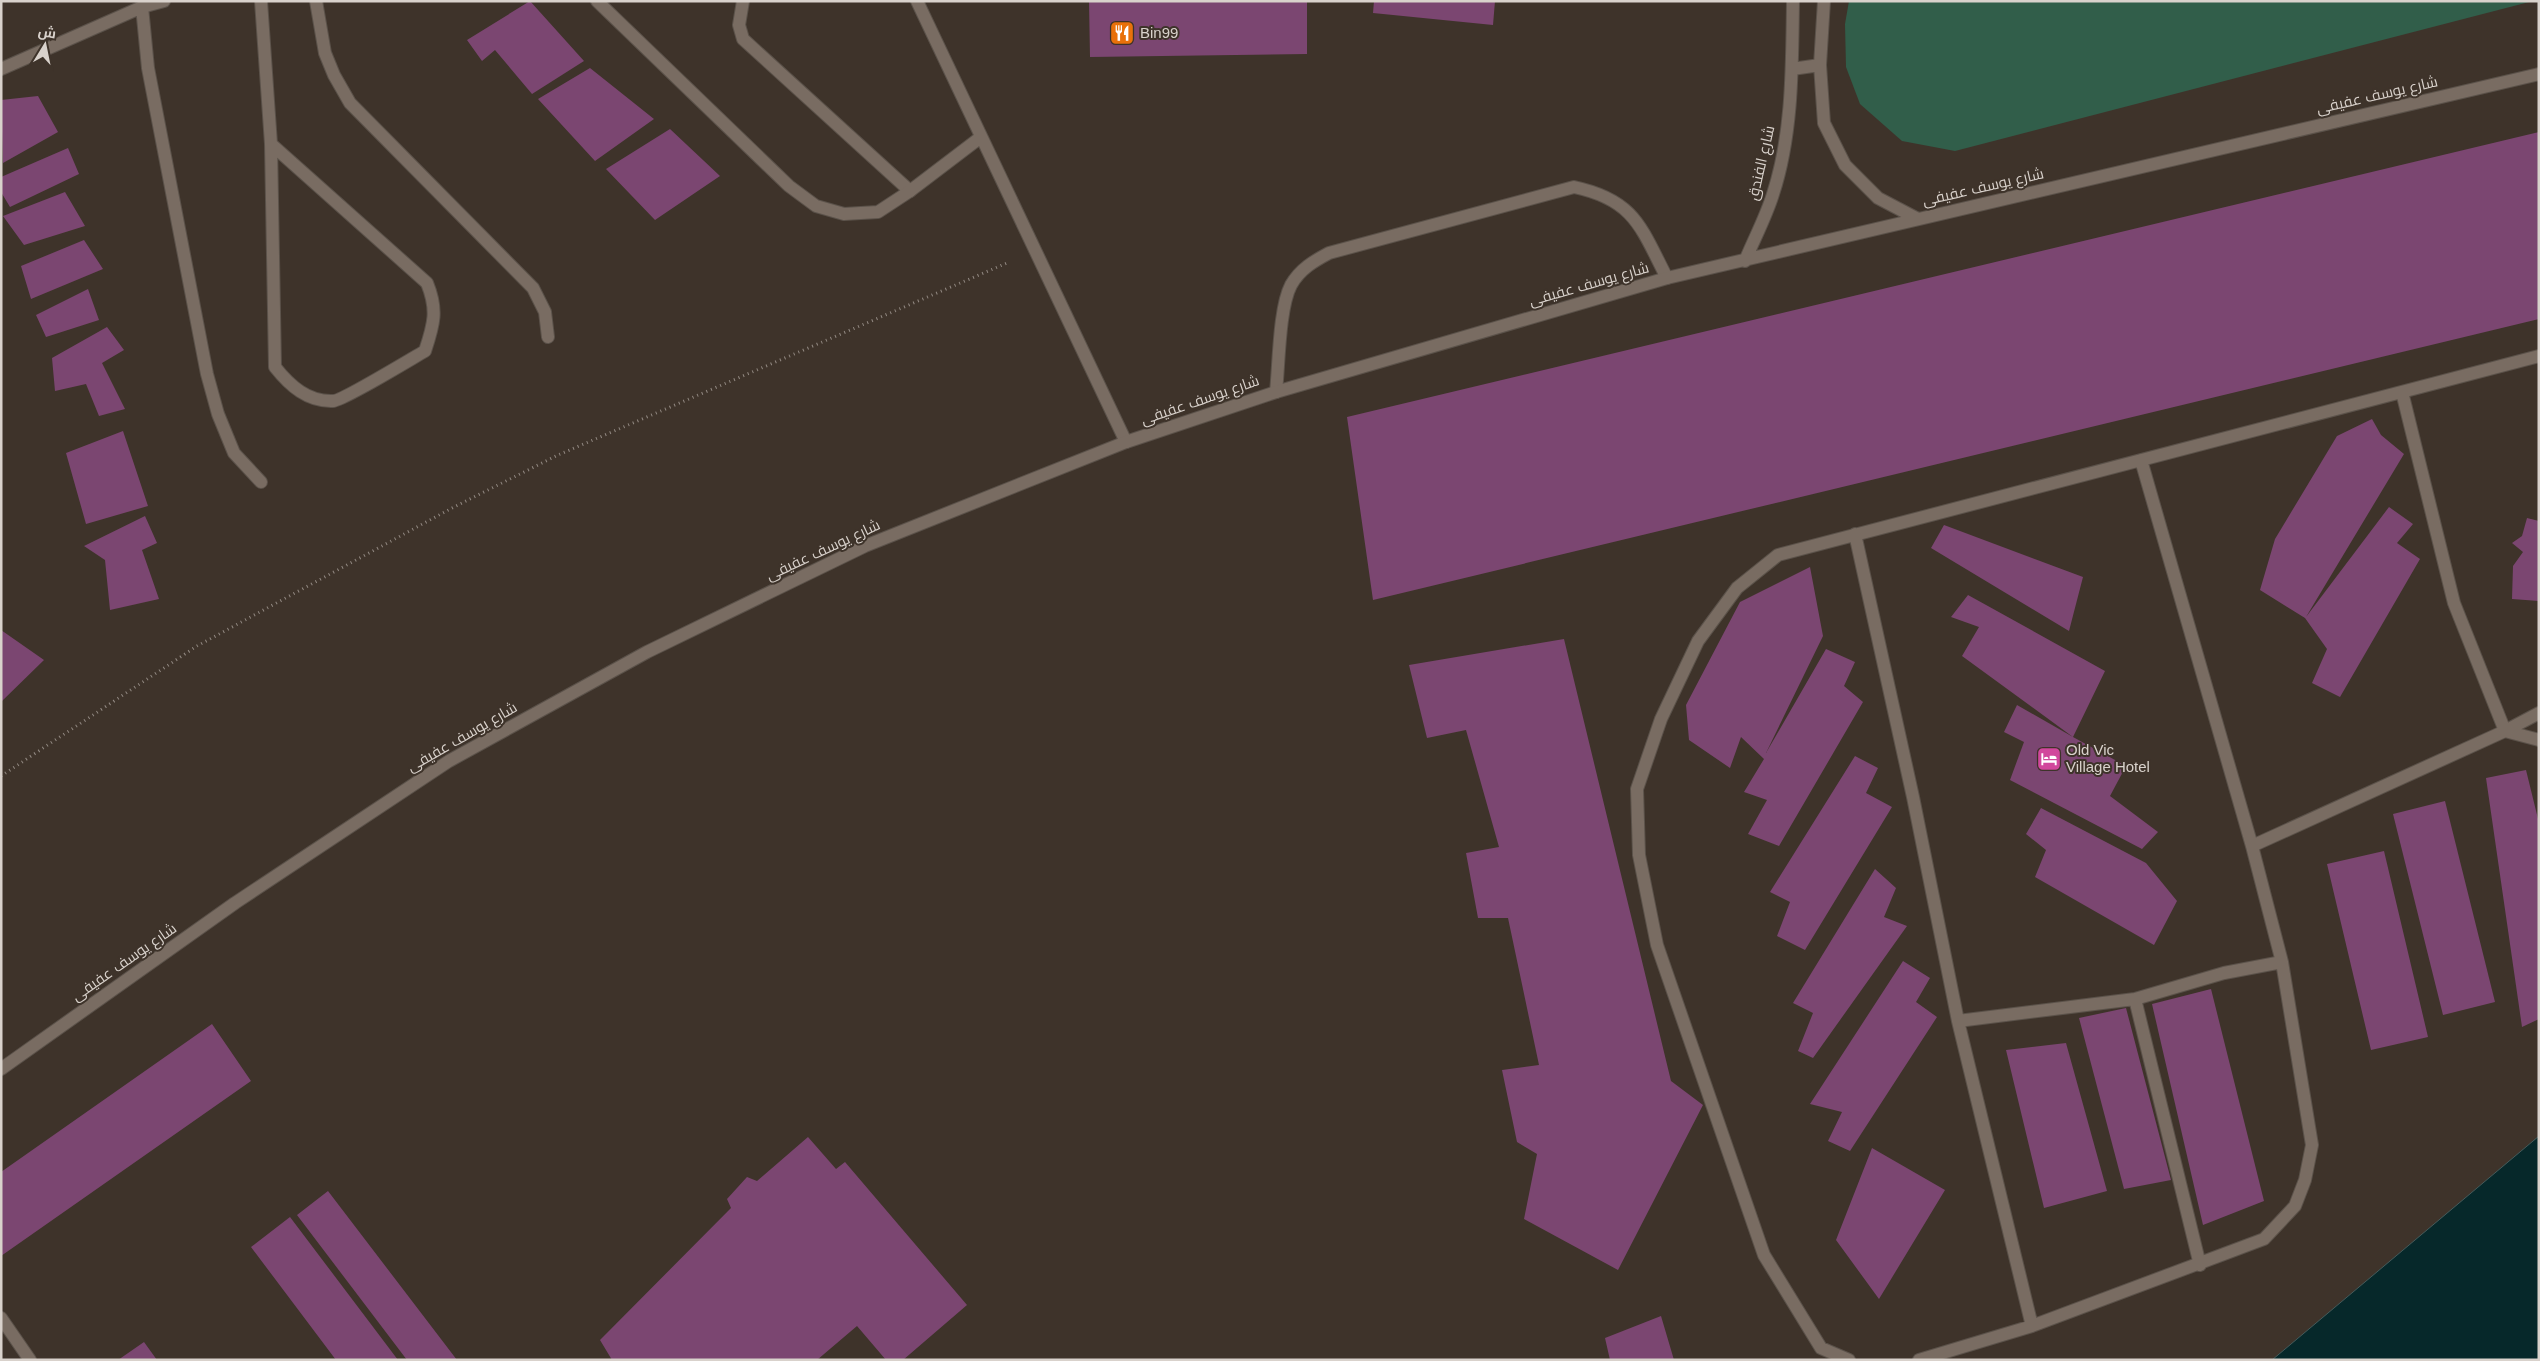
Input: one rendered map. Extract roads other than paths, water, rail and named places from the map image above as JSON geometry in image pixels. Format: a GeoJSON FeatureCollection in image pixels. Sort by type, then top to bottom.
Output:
{"type":"FeatureCollection","features":[{"type":"Feature","properties":{"kind":"street"},"geometry":{"type":"LineString","coordinates":[[1,69],[142,7],[164,1]]}},
{"type":"Feature","properties":{"kind":"street"},"geometry":{"type":"LineString","coordinates":[[261,1],[271,144],[275,367],[286,381],[301,392],[317,399],[335,401],[425,351],[435,317],[434,300],[427,283],[271,144]]}},
{"type":"Feature","properties":{"kind":"street"},"geometry":{"type":"LineString","coordinates":[[316,1],[325,53],[334,75],[350,103],[533,288],[545,312],[548,337]]}},
{"type":"Feature","properties":{"kind":"street"},"geometry":{"type":"LineString","coordinates":[[597,1],[790,186],[816,206],[844,214],[878,212],[910,191],[981,137]]}},
{"type":"Feature","properties":{"kind":"street"},"geometry":{"type":"LineString","coordinates":[[743,1],[739,25],[743,39],[910,191]]}},
{"type":"Feature","properties":{"kind":"street"},"geometry":{"type":"LineString","coordinates":[[917,1],[1126,442]]}},
{"type":"Feature","properties":{"kind":"street","name":"شارع الفندق"},"geometry":{"type":"LineString","coordinates":[[1745,261],[1773,194],[1786,132],[1792,69],[1793,1]]}},
{"type":"Feature","properties":{"kind":"street"},"geometry":{"type":"LineString","coordinates":[[1824,1],[1820,66],[1824,123],[1845,165],[1878,198],[1918,218]]}},
{"type":"Feature","properties":{"kind":"street"},"geometry":{"type":"LineString","coordinates":[[142,7],[148,68],[207,374],[218,414],[234,453],[261,482]]}},
{"type":"Feature","properties":{"kind":"street"},"geometry":{"type":"LineString","coordinates":[[1792,69],[1820,66]]}},
{"type":"Feature","properties":{"kind":"street","name":"شارع يوسف عفيفى"},"geometry":{"type":"LineString","coordinates":[[1,1069],[235,903],[449,760],[647,652],[865,546],[1126,442],[1276,392],[1667,278],[2539,74]]}},
{"type":"Feature","properties":{"kind":"street"},"geometry":{"type":"LineString","coordinates":[[1276,392],[1284,310],[1291,286],[1307,266],[1329,253],[1574,188],[1597,192],[1618,203],[1635,218],[1667,278]]}},
{"type":"Feature","properties":{"kind":"street"},"geometry":{"type":"LineString","coordinates":[[1849,1360],[1821,1348],[1764,1255],[1657,945],[1639,855],[1637,790],[1661,719],[1698,641],[1737,588],[1778,555],[2539,356]]}},
{"type":"Feature","properties":{"kind":"street"},"geometry":{"type":"LineString","coordinates":[[2402,392],[2454,603],[2505,731]]}},
{"type":"Feature","properties":{"kind":"street"},"geometry":{"type":"LineString","coordinates":[[1919,1360],[2032,1326],[2200,1265],[2264,1239],[2295,1206],[2306,1180],[2312,1145],[2282,962],[2252,846],[2141,460]]}},
{"type":"Feature","properties":{"kind":"street"},"geometry":{"type":"LineString","coordinates":[[1855,534],[1913,797],[1958,1021],[2032,1326]]}},
{"type":"Feature","properties":{"kind":"street"},"geometry":{"type":"LineString","coordinates":[[2252,846],[2505,731],[2539,713]]}},
{"type":"Feature","properties":{"kind":"street"},"geometry":{"type":"LineString","coordinates":[[2505,731],[2539,740]]}},
{"type":"Feature","properties":{"kind":"street"},"geometry":{"type":"LineString","coordinates":[[1958,1021],[2135,999],[2224,974],[2282,962]]}},
{"type":"Feature","properties":{"kind":"street"},"geometry":{"type":"LineString","coordinates":[[2135,999],[2200,1265]]}},
{"type":"Feature","properties":{"kind":"street"},"geometry":{"type":"LineString","coordinates":[[1,1318],[30,1360]]}},
{"type":"Feature","properties":{"kind":"water"},"geometry":{"type":"Polygon","coordinates":[[[2539,1136],[2539,1360],[2272,1360],[2539,1136]]]}},
{"type":"Feature","properties":{"kind":"place","name":"Bin99"},"geometry":{"type":"Point","coordinates":[1122,33]}},
{"type":"Feature","properties":{"kind":"place","name":"Old Vic Village Hotel"},"geometry":{"type":"Point","coordinates":[2049,759]}}]}
